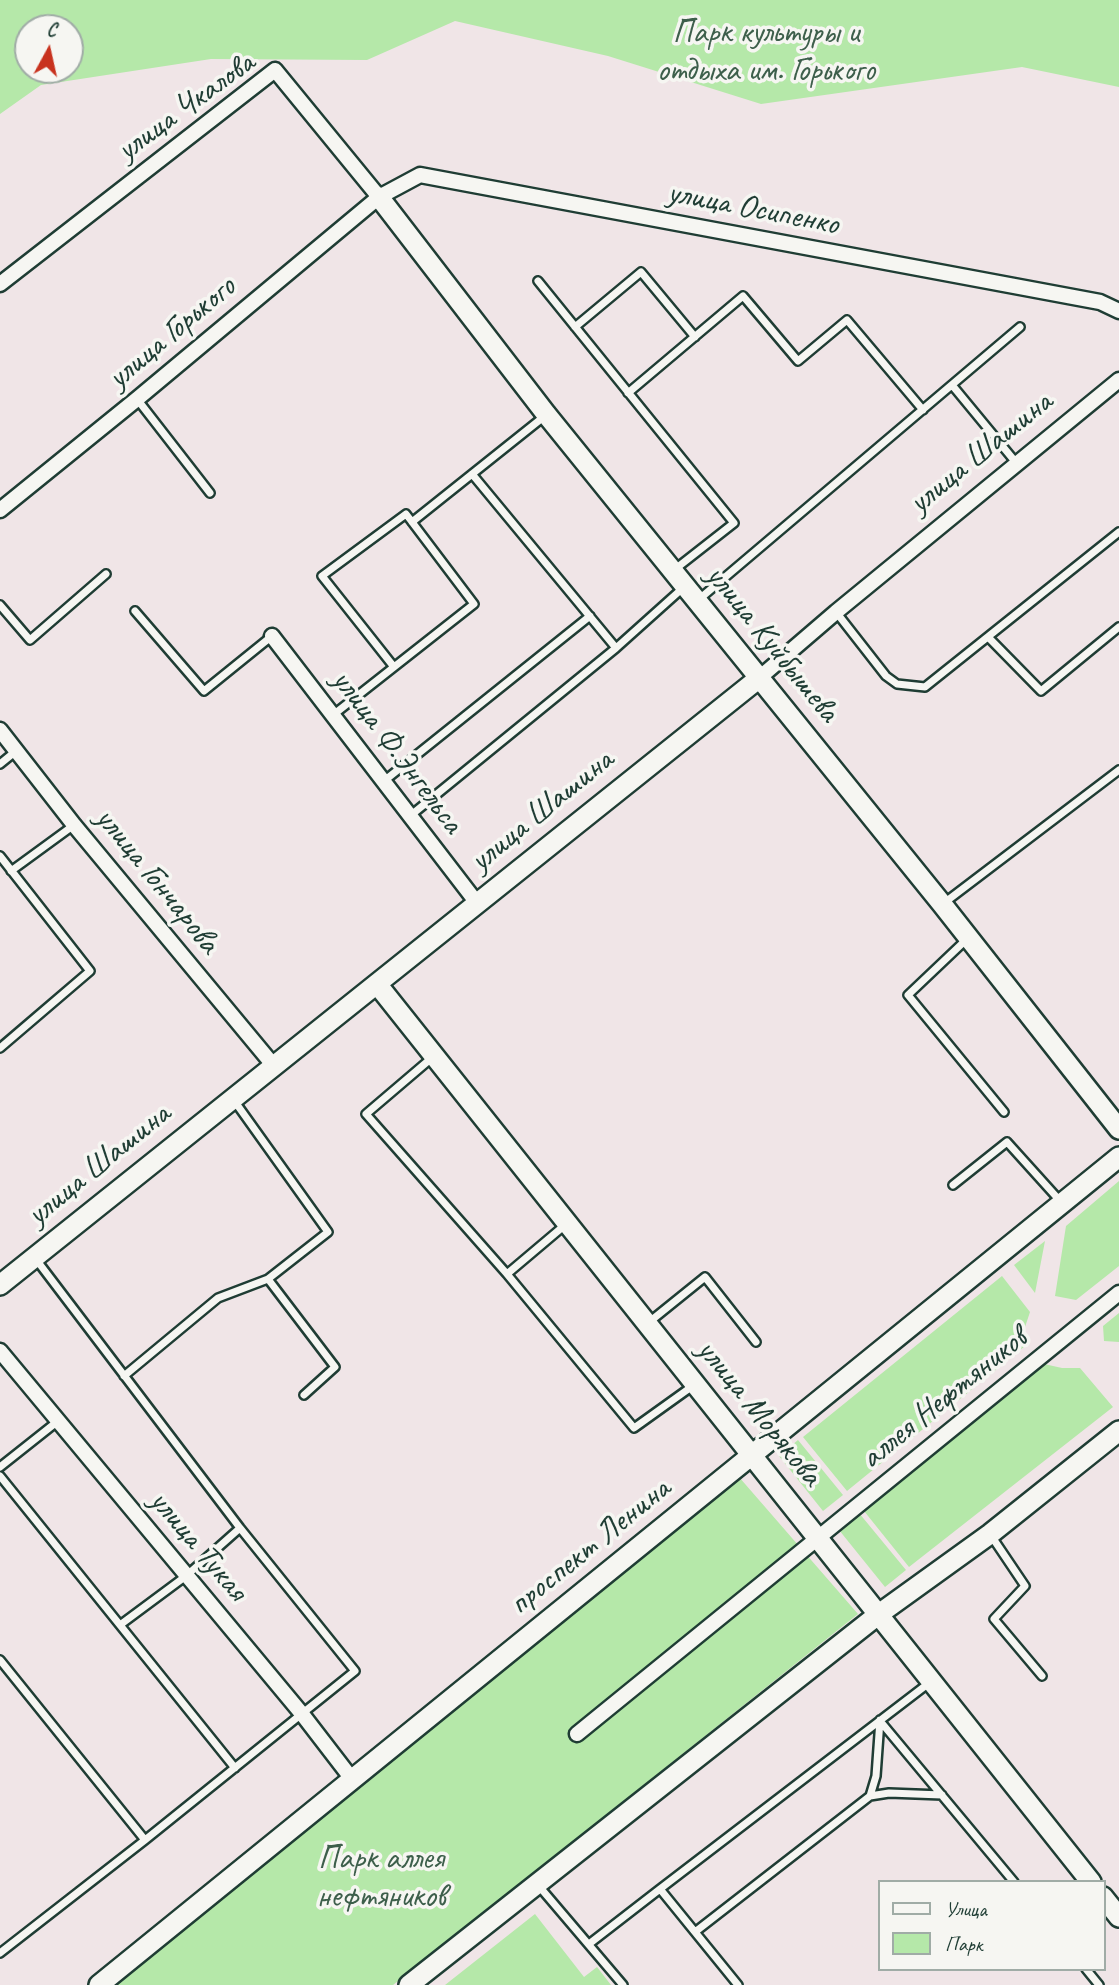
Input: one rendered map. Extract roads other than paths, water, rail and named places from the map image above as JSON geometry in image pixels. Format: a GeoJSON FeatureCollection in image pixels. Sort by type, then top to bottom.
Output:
{"type":"FeatureCollection","features":[{"type":"Feature","properties":{"kind":"street","name":"улица Чкалова"},"geometry":{"type":"LineString","coordinates":[[0,284],[275,70],[379,197]]}},
{"type":"Feature","properties":{"kind":"street","name":"улица Осипенко"},"geometry":{"type":"LineString","coordinates":[[379,197],[420,175],[1100,302],[1119,312]]}},
{"type":"Feature","properties":{"kind":"street","name":"улица Горького"},"geometry":{"type":"LineString","coordinates":[[1,508],[137,399],[379,197]]}},
{"type":"Feature","properties":{"kind":"street","name":"улица Куйбышева"},"geometry":{"type":"LineString","coordinates":[[379,197],[546,414],[942,904],[1119,1129]]}},
{"type":"Feature","properties":{"kind":"street","name":"улица Шашина"},"geometry":{"type":"LineString","coordinates":[[0,1285],[758,679],[1119,380]]}},
{"type":"Feature","properties":{"kind":"street","name":"улица Ф.Энгельса"},"geometry":{"type":"LineString","coordinates":[[272,635],[477,903]]}},
{"type":"Feature","properties":{"kind":"street","name":"улица Гончарова"},"geometry":{"type":"LineString","coordinates":[[0,730],[74,825],[274,1066]]}},
{"type":"Feature","properties":{"kind":"street","name":"улица Морякова"},"geometry":{"type":"LineString","coordinates":[[377,984],[1089,1880]]}},
{"type":"Feature","properties":{"kind":"street","name":"проспект Ленина"},"geometry":{"type":"LineString","coordinates":[[99,1985],[1119,1157]]}},
{"type":"Feature","properties":{"kind":"street","name":"аллея Нефтяников"},"geometry":{"type":"LineString","coordinates":[[577,1734],[1119,1293]]}},
{"type":"Feature","properties":{"kind":"street","name":"улица Тукая"},"geometry":{"type":"LineString","coordinates":[[0,1351],[302,1714],[352,1779]]}},
{"type":"Feature","properties":{"kind":"street"},"geometry":{"type":"LineString","coordinates":[[409,1985],[878,1614],[990,1534],[1119,1431]]}},
{"type":"Feature","properties":{"kind":"street"},"geometry":{"type":"LineString","coordinates":[[1105,1900],[1119,1917]]}},
{"type":"Feature","properties":{"kind":"lane"},"geometry":{"type":"LineString","coordinates":[[575,327],[641,272],[695,337]]}},
{"type":"Feature","properties":{"kind":"lane"},"geometry":{"type":"LineString","coordinates":[[538,281],[734,523],[685,586]]}},
{"type":"Feature","properties":{"kind":"lane"},"geometry":{"type":"LineString","coordinates":[[628,393],[743,296],[798,361],[847,320],[923,410]]}},
{"type":"Feature","properties":{"kind":"lane"},"geometry":{"type":"LineString","coordinates":[[410,816],[616,648],[685,586],[923,410],[1020,327]]}},
{"type":"Feature","properties":{"kind":"lane"},"geometry":{"type":"LineString","coordinates":[[952,385],[1018,465]]}},
{"type":"Feature","properties":{"kind":"lane"},"geometry":{"type":"LineString","coordinates":[[137,399],[210,494]]}},
{"type":"Feature","properties":{"kind":"lane"},"geometry":{"type":"LineString","coordinates":[[412,522],[546,414]]}},
{"type":"Feature","properties":{"kind":"lane"},"geometry":{"type":"LineString","coordinates":[[472,474],[616,648]]}},
{"type":"Feature","properties":{"kind":"lane"},"geometry":{"type":"LineString","coordinates":[[333,715],[394,667],[474,604],[406,514],[322,576],[394,667]]}},
{"type":"Feature","properties":{"kind":"lane"},"geometry":{"type":"LineString","coordinates":[[836,612],[886,676],[897,684],[925,687],[1119,532]]}},
{"type":"Feature","properties":{"kind":"lane"},"geometry":{"type":"LineString","coordinates":[[0,606],[30,640],[106,574]]}},
{"type":"Feature","properties":{"kind":"lane"},"geometry":{"type":"LineString","coordinates":[[135,611],[204,691],[272,635]]}},
{"type":"Feature","properties":{"kind":"lane"},"geometry":{"type":"LineString","coordinates":[[384,781],[590,616]]}},
{"type":"Feature","properties":{"kind":"lane"},"geometry":{"type":"LineString","coordinates":[[989,638],[1041,691],[1119,627]]}},
{"type":"Feature","properties":{"kind":"lane"},"geometry":{"type":"LineString","coordinates":[[0,764],[16,751]]}},
{"type":"Feature","properties":{"kind":"lane"},"geometry":{"type":"LineString","coordinates":[[942,904],[1119,770]]}},
{"type":"Feature","properties":{"kind":"lane"},"geometry":{"type":"LineString","coordinates":[[11,871],[74,825]]}},
{"type":"Feature","properties":{"kind":"lane"},"geometry":{"type":"LineString","coordinates":[[0,856],[90,971],[0,1048]]}},
{"type":"Feature","properties":{"kind":"lane"},"geometry":{"type":"LineString","coordinates":[[968,938],[908,995],[1003,1112]]}},
{"type":"Feature","properties":{"kind":"lane"},"geometry":{"type":"LineString","coordinates":[[434,1055],[366,1114],[507,1274],[634,1428],[695,1384]]}},
{"type":"Feature","properties":{"kind":"lane"},"geometry":{"type":"LineString","coordinates":[[124,1376],[218,1298],[268,1279],[328,1232],[233,1099]]}},
{"type":"Feature","properties":{"kind":"lane"},"geometry":{"type":"LineString","coordinates":[[953,1185],[1007,1142],[1062,1204]]}},
{"type":"Feature","properties":{"kind":"lane"},"geometry":{"type":"LineString","coordinates":[[507,1274],[567,1223]]}},
{"type":"Feature","properties":{"kind":"lane"},"geometry":{"type":"LineString","coordinates":[[0,1953],[355,1671],[240,1528],[34,1258]]}},
{"type":"Feature","properties":{"kind":"lane"},"geometry":{"type":"LineString","coordinates":[[647,1323],[705,1277],[756,1342]]}},
{"type":"Feature","properties":{"kind":"lane"},"geometry":{"type":"LineString","coordinates":[[268,1279],[335,1367],[304,1395]]}},
{"type":"Feature","properties":{"kind":"lane"},"geometry":{"type":"LineString","coordinates":[[0,1467],[58,1421]]}},
{"type":"Feature","properties":{"kind":"lane"},"geometry":{"type":"LineString","coordinates":[[0,1476],[235,1768]]}},
{"type":"Feature","properties":{"kind":"lane"},"geometry":{"type":"LineString","coordinates":[[120,1625],[186,1576],[240,1528]]}},
{"type":"Feature","properties":{"kind":"lane"},"geometry":{"type":"LineString","coordinates":[[990,1534],[1025,1586],[994,1619],[1042,1676]]}},
{"type":"Feature","properties":{"kind":"lane"},"geometry":{"type":"LineString","coordinates":[[0,1660],[145,1840]]}},
{"type":"Feature","properties":{"kind":"lane"},"geometry":{"type":"LineString","coordinates":[[589,1944],[931,1681]]}},
{"type":"Feature","properties":{"kind":"lane"},"geometry":{"type":"LineString","coordinates":[[880,1720],[1012,1880]]}},
{"type":"Feature","properties":{"kind":"lane"},"geometry":{"type":"LineString","coordinates":[[870,1796],[876,1776],[880,1720]]}},
{"type":"Feature","properties":{"kind":"lane"},"geometry":{"type":"LineString","coordinates":[[695,1932],[870,1796],[889,1793],[942,1795]]}},
{"type":"Feature","properties":{"kind":"lane"},"geometry":{"type":"LineString","coordinates":[[537,1885],[624,1985]]}},
{"type":"Feature","properties":{"kind":"lane"},"geometry":{"type":"LineString","coordinates":[[660,1889],[738,1985]]}},
{"type":"Feature","properties":{"kind":"lane"},"geometry":{"type":"LineString","coordinates":[[1088,1971],[1099,1985]]}},
{"type":"Feature","properties":{"kind":"park label","name":"Парк культуры и отдыха им. Горького"},"geometry":{"type":"Point","coordinates":[766,52]}},
{"type":"Feature","properties":{"kind":"park label","name":"Парк аллея нефтяников"},"geometry":{"type":"Point","coordinates":[381,1878]}}]}
